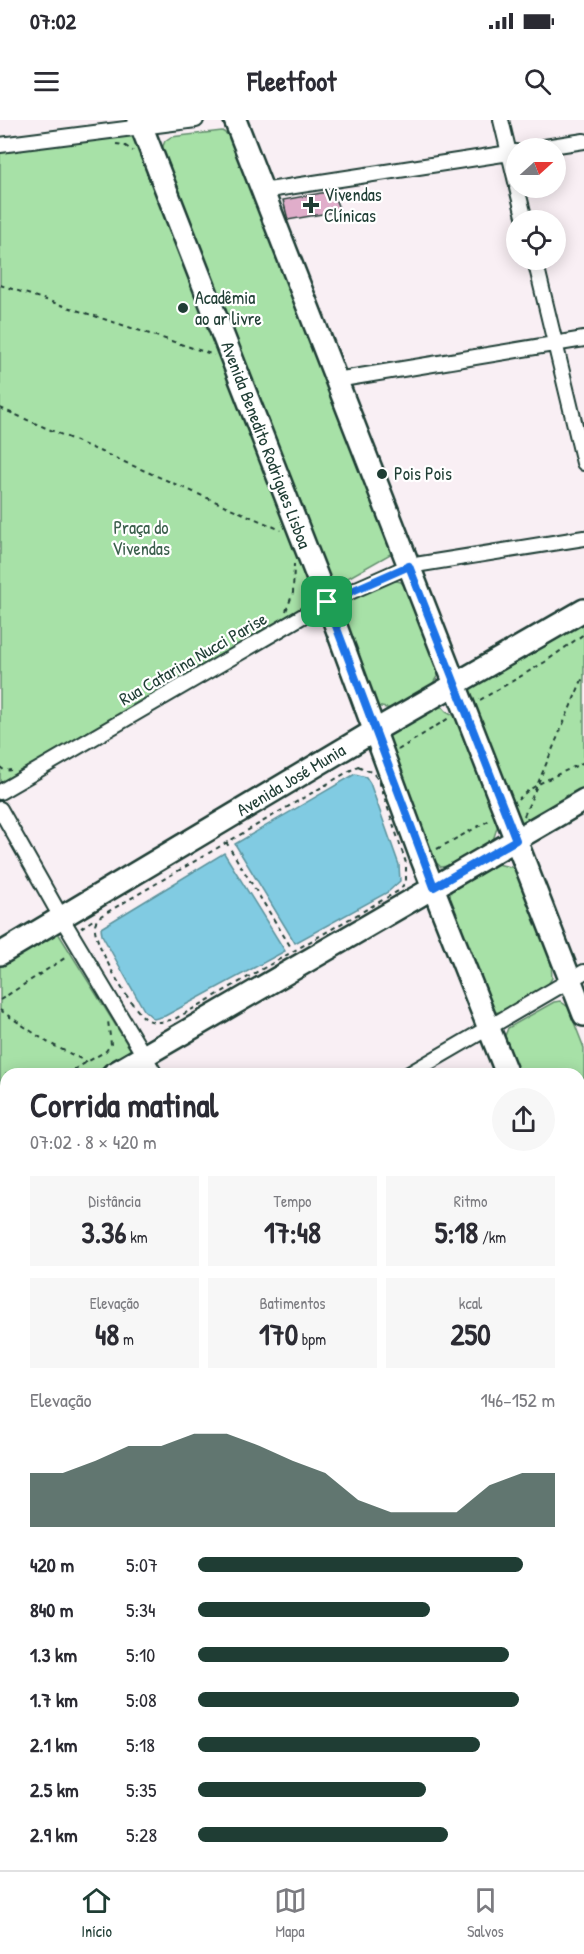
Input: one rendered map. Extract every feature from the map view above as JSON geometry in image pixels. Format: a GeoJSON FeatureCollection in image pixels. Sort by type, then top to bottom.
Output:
{"type":"FeatureCollection","features":[{"type":"Feature","properties":{"kind":"main road"},"geometry":{"type":"LineString","coordinates":[[235,120],[516,840],[577,975],[584,1015]]}},
{"type":"Feature","properties":{"kind":"main road","name":"Avenida Benedito Rodrigues Lisboa"},"geometry":{"type":"LineString","coordinates":[[141,123],[505,1068]]}},
{"type":"Feature","properties":{"kind":"main road","name":"Avenida José Munia"},"geometry":{"type":"LineString","coordinates":[[0,954],[374,730],[584,610]]}},
{"type":"Feature","properties":{"kind":"main road"},"geometry":{"type":"LineString","coordinates":[[123,1068],[584,800]]}},
{"type":"Feature","properties":{"kind":"street"},"geometry":{"type":"LineString","coordinates":[[0,145],[141,123],[196,120]]}},
{"type":"Feature","properties":{"kind":"street"},"geometry":{"type":"LineString","coordinates":[[501,120],[507,138]]}},
{"type":"Feature","properties":{"kind":"street"},"geometry":{"type":"LineString","coordinates":[[566,144],[584,141]]}},
{"type":"Feature","properties":{"kind":"street"},"geometry":{"type":"LineString","coordinates":[[262,191],[506,153]]}},
{"type":"Feature","properties":{"kind":"street"},"geometry":{"type":"LineString","coordinates":[[537,270],[584,463]]}},
{"type":"Feature","properties":{"kind":"street"},"geometry":{"type":"LineString","coordinates":[[336,380],[584,339]]}},
{"type":"Feature","properties":{"kind":"street","name":"Rua Catarina Nucci Parise"},"geometry":{"type":"LineString","coordinates":[[0,792],[327,602],[409,566],[584,538]]}},
{"type":"Feature","properties":{"kind":"street"},"geometry":{"type":"LineString","coordinates":[[0,809],[151,1068]]}},
{"type":"Feature","properties":{"kind":"street"},"geometry":{"type":"LineString","coordinates":[[419,1068],[577,975]]}},
{"type":"Feature","properties":{"kind":"path"},"geometry":{"type":"LineString","coordinates":[[112,144],[124,146],[138,156]]}},
{"type":"Feature","properties":{"kind":"path"},"geometry":{"type":"LineString","coordinates":[[0,285],[215,356],[211,345]]}},
{"type":"Feature","properties":{"kind":"path"},"geometry":{"type":"LineString","coordinates":[[0,408],[282,531],[278,520]]}},
{"type":"Feature","properties":{"kind":"path"},"geometry":{"type":"LineString","coordinates":[[292,610],[285,614],[293,593],[294,561],[298,571]]}},
{"type":"Feature","properties":{"kind":"path"},"geometry":{"type":"LineString","coordinates":[[520,817],[523,818],[584,675]]}},
{"type":"Feature","properties":{"kind":"path"},"geometry":{"type":"LineString","coordinates":[[354,766],[368,769],[379,781],[406,863],[406,881],[392,896],[293,950],[175,1019],[158,1022],[149,1020],[134,1009],[100,947],[94,927],[95,921],[226,842],[354,766]]}},
{"type":"Feature","properties":{"kind":"path"},"geometry":{"type":"LineString","coordinates":[[0,767],[5,771],[15,769]]}},
{"type":"Feature","properties":{"kind":"path"},"geometry":{"type":"LineString","coordinates":[[226,842],[293,950]]}},
{"type":"Feature","properties":{"kind":"path"},"geometry":{"type":"LineString","coordinates":[[0,1000],[72,954]]}},
{"type":"Feature","properties":{"kind":"path"},"geometry":{"type":"LineString","coordinates":[[0,1010],[47,1042],[87,1062]]}},
{"type":"Feature","properties":{"kind":"path"},"geometry":{"type":"LineString","coordinates":[[76,1068],[106,1052],[111,1044],[108,1020]]}},
{"type":"Feature","properties":{"kind":"green space"},"geometry":{"type":"Polygon","coordinates":[[[222,131],[233,138],[394,552],[339,583],[333,584],[321,576],[161,151],[165,141],[171,137],[222,131]]]}},
{"type":"Feature","properties":{"kind":"green space","name":"Praça do Vivendas"},"geometry":{"type":"Polygon","coordinates":[[[138,135],[315,600],[0,784],[0,151],[138,135]]]}},
{"type":"Feature","properties":{"kind":"green space"},"geometry":{"type":"Polygon","coordinates":[[[387,579],[401,582],[406,588],[439,673],[432,685],[392,709],[376,706],[339,618],[340,607],[387,579]]]}},
{"type":"Feature","properties":{"kind":"green space"},"geometry":{"type":"Polygon","coordinates":[[[584,620],[584,790],[518,829],[464,688],[584,620]]]}},
{"type":"Feature","properties":{"kind":"green space"},"geometry":{"type":"Polygon","coordinates":[[[440,704],[446,711],[457,717],[498,825],[493,840],[448,866],[441,867],[430,857],[388,749],[389,735],[440,704]]]}},
{"type":"Feature","properties":{"kind":"green space"},"geometry":{"type":"Polygon","coordinates":[[[497,864],[515,868],[551,962],[552,978],[546,988],[502,1013],[490,1011],[447,908],[451,891],[497,864]]]}},
{"type":"Feature","properties":{"kind":"green space"},"geometry":{"type":"Polygon","coordinates":[[[55,928],[134,1055],[112,1068],[0,1068],[0,962],[55,928]]]}},
{"type":"Feature","properties":{"kind":"green space"},"geometry":{"type":"Polygon","coordinates":[[[560,1001],[568,1007],[584,1048],[584,1068],[512,1068],[503,1041],[508,1028],[554,1002],[560,1001]]]}},
{"type":"Feature","properties":{"kind":"water"},"geometry":{"type":"Polygon","coordinates":[[[355,774],[366,777],[370,783],[399,865],[400,881],[388,892],[295,943],[235,844],[355,774]]]}},
{"type":"Feature","properties":{"kind":"water"},"geometry":{"type":"Polygon","coordinates":[[[224,853],[285,951],[165,1016],[154,1019],[144,1010],[102,935],[101,928],[224,853]]]}},
{"type":"Feature","properties":{"kind":"building","name":"Vivendas Clínicas"},"geometry":{"type":"Polygon","coordinates":[[[332,191],[340,211],[288,220],[283,200],[332,191]]]}},
{"type":"Feature","properties":{"kind":"place","name":"Vivendas Clínicas"},"geometry":{"type":"Point","coordinates":[311,205]}},
{"type":"Feature","properties":{"kind":"place","name":"Acadêmia ao ar livre"},"geometry":{"type":"Point","coordinates":[183,308]}},
{"type":"Feature","properties":{"kind":"place","name":"Pois Pois"},"geometry":{"type":"Point","coordinates":[382,474]}},
{"type":"Feature","properties":{"kind":"route"},"geometry":{"type":"LineString","coordinates":[[409,566],[516,840],[434,887],[421,857],[327,602],[409,566]]}}]}
